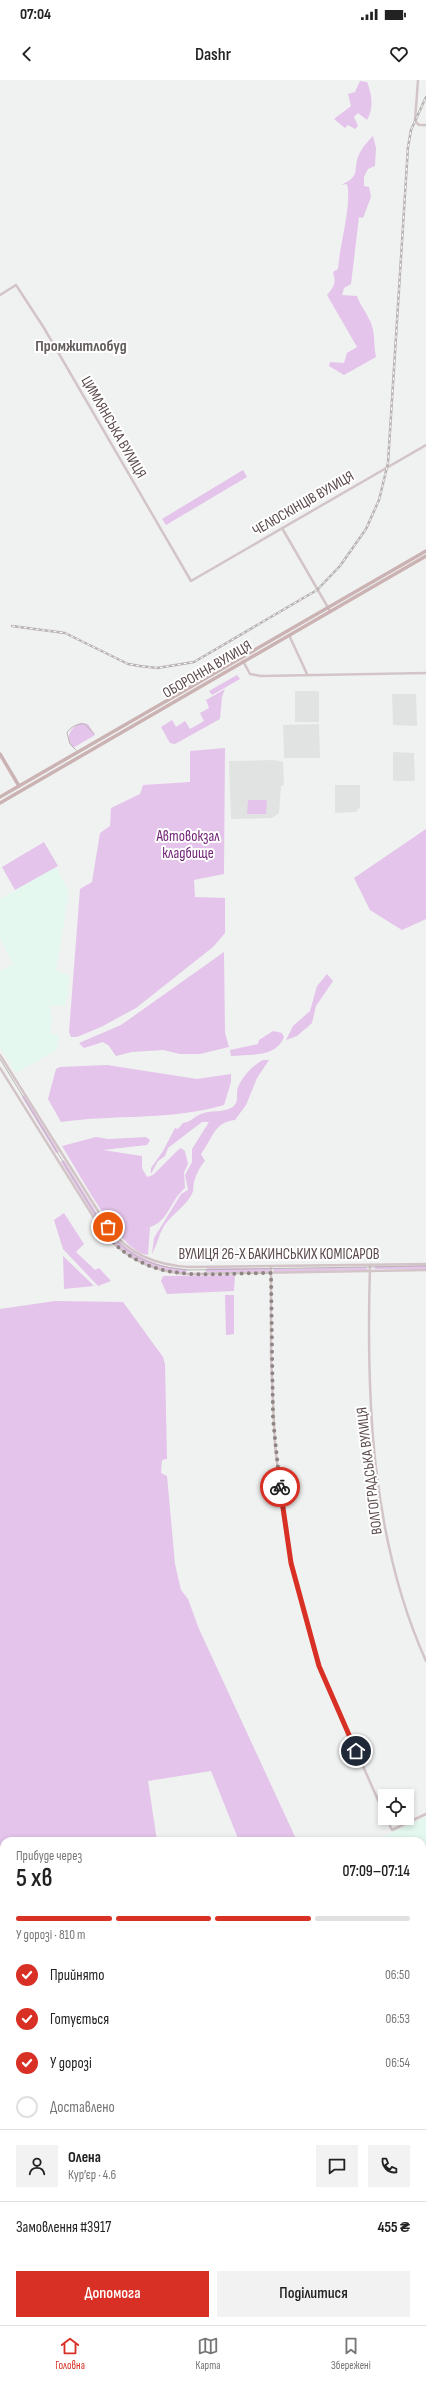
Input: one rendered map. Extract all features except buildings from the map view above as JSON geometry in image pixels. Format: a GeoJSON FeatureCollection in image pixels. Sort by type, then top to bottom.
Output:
{"type":"FeatureCollection","features":[{"type":"Feature","properties":{"kind":"main road","name":"ОБОРОННА ВУЛИЦЯ"},"geometry":{"type":"LineString","coordinates":[[0,797],[426,551]]}},
{"type":"Feature","properties":{"kind":"main road","name":"ОБОРОННА ВУЛИЦЯ"},"geometry":{"type":"LineString","coordinates":[[0,803],[426,556]]}},
{"type":"Feature","properties":{"kind":"main road"},"geometry":{"type":"LineString","coordinates":[[0,754],[22,790]]}},
{"type":"Feature","properties":{"kind":"street"},"geometry":{"type":"LineString","coordinates":[[418,80],[418,93],[414,113],[416,123],[426,125]]}},
{"type":"Feature","properties":{"kind":"street","name":"ЦИМЛЯНСЬКА ВУЛИЦЯ"},"geometry":{"type":"LineString","coordinates":[[0,295],[16,285],[44,328],[191,581]]}},
{"type":"Feature","properties":{"kind":"street","name":"ЧЕЛЮСКІНЦІВ ВУЛИЦЯ"},"geometry":{"type":"LineString","coordinates":[[191,581],[426,445]]}},
{"type":"Feature","properties":{"kind":"street"},"geometry":{"type":"LineString","coordinates":[[282,528],[330,612]]}},
{"type":"Feature","properties":{"kind":"street"},"geometry":{"type":"LineString","coordinates":[[289,635],[307,674]]}},
{"type":"Feature","properties":{"kind":"street"},"geometry":{"type":"LineString","coordinates":[[243,661],[252,674],[426,673]]}},
{"type":"Feature","properties":{"kind":"street","name":"ВУЛИЦЯ 26-Х БАКИНСЬКИХ КОМІСАРОВ"},"geometry":{"type":"LineString","coordinates":[[0,1055],[100,1216],[114,1235],[131,1250],[152,1261],[189,1267],[426,1264]]}},
{"type":"Feature","properties":{"kind":"street","name":"ВУЛИЦЯ 26-Х БАКИНСЬКИХ КОМІСАРОВ"},"geometry":{"type":"LineString","coordinates":[[0,1068],[94,1219],[109,1240],[130,1257],[147,1266],[166,1272],[189,1274],[426,1270]]}},
{"type":"Feature","properties":{"kind":"street"},"geometry":{"type":"LineString","coordinates":[[94,1219],[100,1216]]}},
{"type":"Feature","properties":{"kind":"street"},"geometry":{"type":"LineString","coordinates":[[109,1240],[114,1235]]}},
{"type":"Feature","properties":{"kind":"street","name":"ВОЛГОГРАДСЬКА ВУЛИЦЯ"},"geometry":{"type":"LineString","coordinates":[[370,1265],[368,1327],[372,1414],[383,1511],[394,1566],[412,1631],[426,1661]]}},
{"type":"Feature","properties":{"kind":"street"},"geometry":{"type":"LineString","coordinates":[[271,1266],[271,1358],[275,1445],[283,1516],[291,1563],[319,1666],[378,1801]]}},
{"type":"Feature","properties":{"kind":"street"},"geometry":{"type":"LineString","coordinates":[[189,1267],[189,1274]]}},
{"type":"Feature","properties":{"kind":"street"},"geometry":{"type":"LineString","coordinates":[[203,1274],[204,1267]]}},
{"type":"Feature","properties":{"kind":"street"},"geometry":{"type":"LineString","coordinates":[[414,1820],[426,1814]]}},
{"type":"Feature","properties":{"kind":"street"},"geometry":{"type":"LineString","coordinates":[[389,1825],[392,1830],[403,1825]]}},
{"type":"Feature","properties":{"kind":"shaded area"},"geometry":{"type":"Polygon","coordinates":[[[295,691],[319,691],[319,722],[295,722],[295,691]]]}},
{"type":"Feature","properties":{"kind":"shaded area"},"geometry":{"type":"Polygon","coordinates":[[[392,694],[416,694],[417,726],[393,725],[392,694]]]}},
{"type":"Feature","properties":{"kind":"shaded area"},"geometry":{"type":"Polygon","coordinates":[[[319,724],[320,758],[284,758],[283,725],[319,724]]]}},
{"type":"Feature","properties":{"kind":"shaded area"},"geometry":{"type":"Polygon","coordinates":[[[393,752],[414,753],[415,781],[393,781],[393,752]]]}},
{"type":"Feature","properties":{"kind":"shaded area"},"geometry":{"type":"Polygon","coordinates":[[[274,760],[283,762],[284,785],[281,786],[279,813],[272,818],[231,819],[229,761],[274,760]]]}},
{"type":"Feature","properties":{"kind":"shaded area"},"geometry":{"type":"Polygon","coordinates":[[[335,785],[360,785],[360,807],[356,812],[335,813],[335,785]]]}},
{"type":"Feature","properties":{"kind":"shaded area"},"geometry":{"type":"Polygon","coordinates":[[[56,867],[69,891],[56,971],[69,975],[68,994],[65,1006],[49,1005],[52,1019],[50,1033],[59,1036],[57,1050],[16,1073],[0,1047],[0,971],[13,964],[0,938],[0,899],[56,867]]]}},
{"type":"Feature","properties":{"kind":"shaded area"},"geometry":{"type":"Polygon","coordinates":[[[426,1817],[426,1837],[382,1837],[408,1825],[414,1825],[414,1822],[426,1817]]]}},
{"type":"Feature","properties":{"kind":"green space"},"geometry":{"type":"Polygon","coordinates":[[[360,81],[367,82],[372,101],[371,111],[367,120],[358,113],[354,117],[358,126],[355,129],[348,125],[345,128],[334,119],[351,106],[348,94],[355,92],[360,81]]]}},
{"type":"Feature","properties":{"kind":"green space"},"geometry":{"type":"Polygon","coordinates":[[[373,136],[376,148],[375,166],[368,169],[364,177],[364,186],[369,187],[371,197],[363,218],[359,217],[351,284],[344,288],[342,295],[357,296],[374,333],[376,357],[344,375],[329,366],[330,362],[344,363],[347,353],[357,347],[327,295],[334,284],[333,272],[338,269],[348,207],[347,184],[341,185],[354,176],[359,154],[373,136]]]}},
{"type":"Feature","properties":{"kind":"green space"},"geometry":{"type":"Polygon","coordinates":[[[243,470],[247,477],[166,525],[162,519],[243,470]]]}},
{"type":"Feature","properties":{"kind":"green space"},"geometry":{"type":"Polygon","coordinates":[[[237,675],[240,679],[212,695],[209,691],[237,675]]]}},
{"type":"Feature","properties":{"kind":"green space"},"geometry":{"type":"Polygon","coordinates":[[[225,689],[222,697],[220,719],[175,744],[170,743],[161,727],[172,720],[176,727],[185,721],[190,729],[204,721],[200,713],[209,708],[206,700],[225,689]]]}},
{"type":"Feature","properties":{"kind":"green space"},"geometry":{"type":"Polygon","coordinates":[[[80,723],[88,724],[95,735],[73,748],[69,741],[69,734],[76,725],[80,723]]]}},
{"type":"Feature","properties":{"kind":"green space","name":"Автовокзал кладбище"},"geometry":{"type":"Polygon","coordinates":[[[225,748],[224,874],[194,880],[195,897],[225,898],[225,933],[213,947],[136,1008],[101,1027],[77,1037],[71,1037],[69,1032],[80,889],[92,882],[100,833],[110,826],[111,808],[140,794],[143,785],[190,782],[190,751],[225,748]]]}},
{"type":"Feature","properties":{"kind":"green space"},"geometry":{"type":"Polygon","coordinates":[[[248,800],[267,800],[266,814],[247,814],[248,800]]]}},
{"type":"Feature","properties":{"kind":"green space"},"geometry":{"type":"Polygon","coordinates":[[[426,829],[426,919],[402,930],[370,910],[354,878],[426,829]]]}},
{"type":"Feature","properties":{"kind":"green space"},"geometry":{"type":"Polygon","coordinates":[[[44,842],[58,866],[15,890],[2,867],[44,842]]]}},
{"type":"Feature","properties":{"kind":"green space"},"geometry":{"type":"Polygon","coordinates":[[[224,952],[225,1033],[229,1047],[200,1054],[180,1054],[163,1050],[132,1052],[116,1056],[109,1046],[103,1042],[84,1048],[79,1043],[121,1025],[224,952]]]}},
{"type":"Feature","properties":{"kind":"green space"},"geometry":{"type":"Polygon","coordinates":[[[327,974],[333,981],[316,1006],[312,1023],[297,1036],[286,1040],[293,1026],[310,1011],[317,986],[327,974]]]}},
{"type":"Feature","properties":{"kind":"green space"},"geometry":{"type":"Polygon","coordinates":[[[273,1031],[282,1033],[284,1037],[275,1049],[261,1054],[231,1056],[230,1050],[258,1044],[259,1040],[273,1031]]]}},
{"type":"Feature","properties":{"kind":"green space"},"geometry":{"type":"Polygon","coordinates":[[[263,1060],[269,1060],[257,1078],[246,1105],[235,1120],[228,1121],[218,1127],[201,1154],[205,1161],[196,1176],[192,1194],[186,1203],[164,1226],[152,1254],[154,1238],[181,1194],[188,1190],[185,1175],[192,1162],[192,1149],[209,1122],[202,1122],[168,1148],[165,1156],[158,1161],[151,1174],[151,1168],[163,1151],[175,1128],[178,1129],[183,1123],[201,1114],[226,1110],[234,1106],[237,1101],[238,1087],[242,1079],[252,1068],[263,1060]]]}},
{"type":"Feature","properties":{"kind":"green space"},"geometry":{"type":"Polygon","coordinates":[[[107,1065],[197,1079],[231,1074],[231,1082],[224,1105],[204,1110],[163,1115],[61,1122],[48,1099],[56,1069],[60,1067],[107,1065]]]}},
{"type":"Feature","properties":{"kind":"green space"},"geometry":{"type":"Polygon","coordinates":[[[24,1095],[59,1152],[56,1153],[22,1097],[24,1095]]]}},
{"type":"Feature","properties":{"kind":"green space"},"geometry":{"type":"Polygon","coordinates":[[[96,1137],[108,1139],[146,1137],[150,1140],[147,1145],[103,1150],[142,1156],[142,1168],[147,1177],[153,1175],[181,1148],[185,1151],[188,1164],[184,1172],[185,1188],[161,1220],[150,1227],[148,1255],[137,1251],[112,1226],[88,1190],[62,1146],[96,1137]]]}},
{"type":"Feature","properties":{"kind":"green space"},"geometry":{"type":"Polygon","coordinates":[[[64,1160],[98,1215],[95,1217],[61,1162],[64,1160]]]}},
{"type":"Feature","properties":{"kind":"green space"},"geometry":{"type":"Polygon","coordinates":[[[64,1213],[84,1244],[76,1252],[95,1270],[99,1268],[111,1281],[98,1286],[63,1249],[54,1220],[64,1213]]]}},
{"type":"Feature","properties":{"kind":"green space"},"geometry":{"type":"Polygon","coordinates":[[[112,1238],[115,1238],[148,1260],[166,1266],[186,1269],[188,1271],[170,1271],[145,1263],[123,1251],[115,1244],[112,1238]]]}},
{"type":"Feature","properties":{"kind":"green space"},"geometry":{"type":"Polygon","coordinates":[[[63,1256],[90,1282],[94,1286],[64,1289],[63,1256]]]}},
{"type":"Feature","properties":{"kind":"green space"},"geometry":{"type":"Polygon","coordinates":[[[426,1265],[426,1269],[374,1269],[376,1266],[426,1265]]]}},
{"type":"Feature","properties":{"kind":"green space"},"geometry":{"type":"Polygon","coordinates":[[[366,1267],[368,1270],[274,1272],[273,1269],[366,1267]]]}},
{"type":"Feature","properties":{"kind":"green space"},"geometry":{"type":"Polygon","coordinates":[[[207,1268],[270,1268],[270,1272],[207,1273],[205,1271],[207,1268]]]}},
{"type":"Feature","properties":{"kind":"green space"},"geometry":{"type":"Polygon","coordinates":[[[235,1275],[234,1291],[167,1294],[161,1281],[163,1276],[235,1275]]]}},
{"type":"Feature","properties":{"kind":"green space"},"geometry":{"type":"Polygon","coordinates":[[[225,1295],[234,1295],[234,1334],[226,1335],[225,1295]]]}},
{"type":"Feature","properties":{"kind":"green space"},"geometry":{"type":"Polygon","coordinates":[[[55,1301],[123,1302],[163,1357],[165,1364],[167,1459],[162,1460],[161,1473],[167,1476],[175,1564],[181,1590],[188,1599],[199,1629],[295,1837],[237,1837],[211,1771],[148,1781],[156,1837],[0,1837],[0,1309],[55,1301]]]}},
{"type":"Feature","properties":{"kind":"tram line"},"geometry":{"type":"LineString","coordinates":[[76,750],[70,744],[67,733],[72,727],[85,724],[94,734]]}},
{"type":"Feature","properties":{"kind":"tram line"},"geometry":{"type":"LineString","coordinates":[[0,1059],[97,1217],[116,1240],[136,1256],[159,1265],[189,1270],[426,1266]]}},
{"type":"Feature","properties":{"kind":"railway"},"geometry":{"type":"LineString","coordinates":[[12,626],[65,633],[128,664],[157,668],[194,662],[317,590],[340,566],[366,529],[379,500],[388,463],[408,147],[411,130],[426,97]]}},
{"type":"Feature","properties":{"kind":"way so far"},"geometry":{"type":"LineString","coordinates":[[108,1227],[100,1216],[94,1219],[109,1240],[121,1251],[140,1263],[162,1271],[189,1274],[271,1273],[273,1419],[280,1487]]}},
{"type":"Feature","properties":{"kind":"district","name":"Промжитлобуд"},"geometry":{"type":"Point","coordinates":[81,345]}},
{"type":"Feature","properties":{"kind":"route"},"geometry":{"type":"LineString","coordinates":[[280,1487],[291,1563],[302,1607],[319,1666],[356,1751]]}}]}
